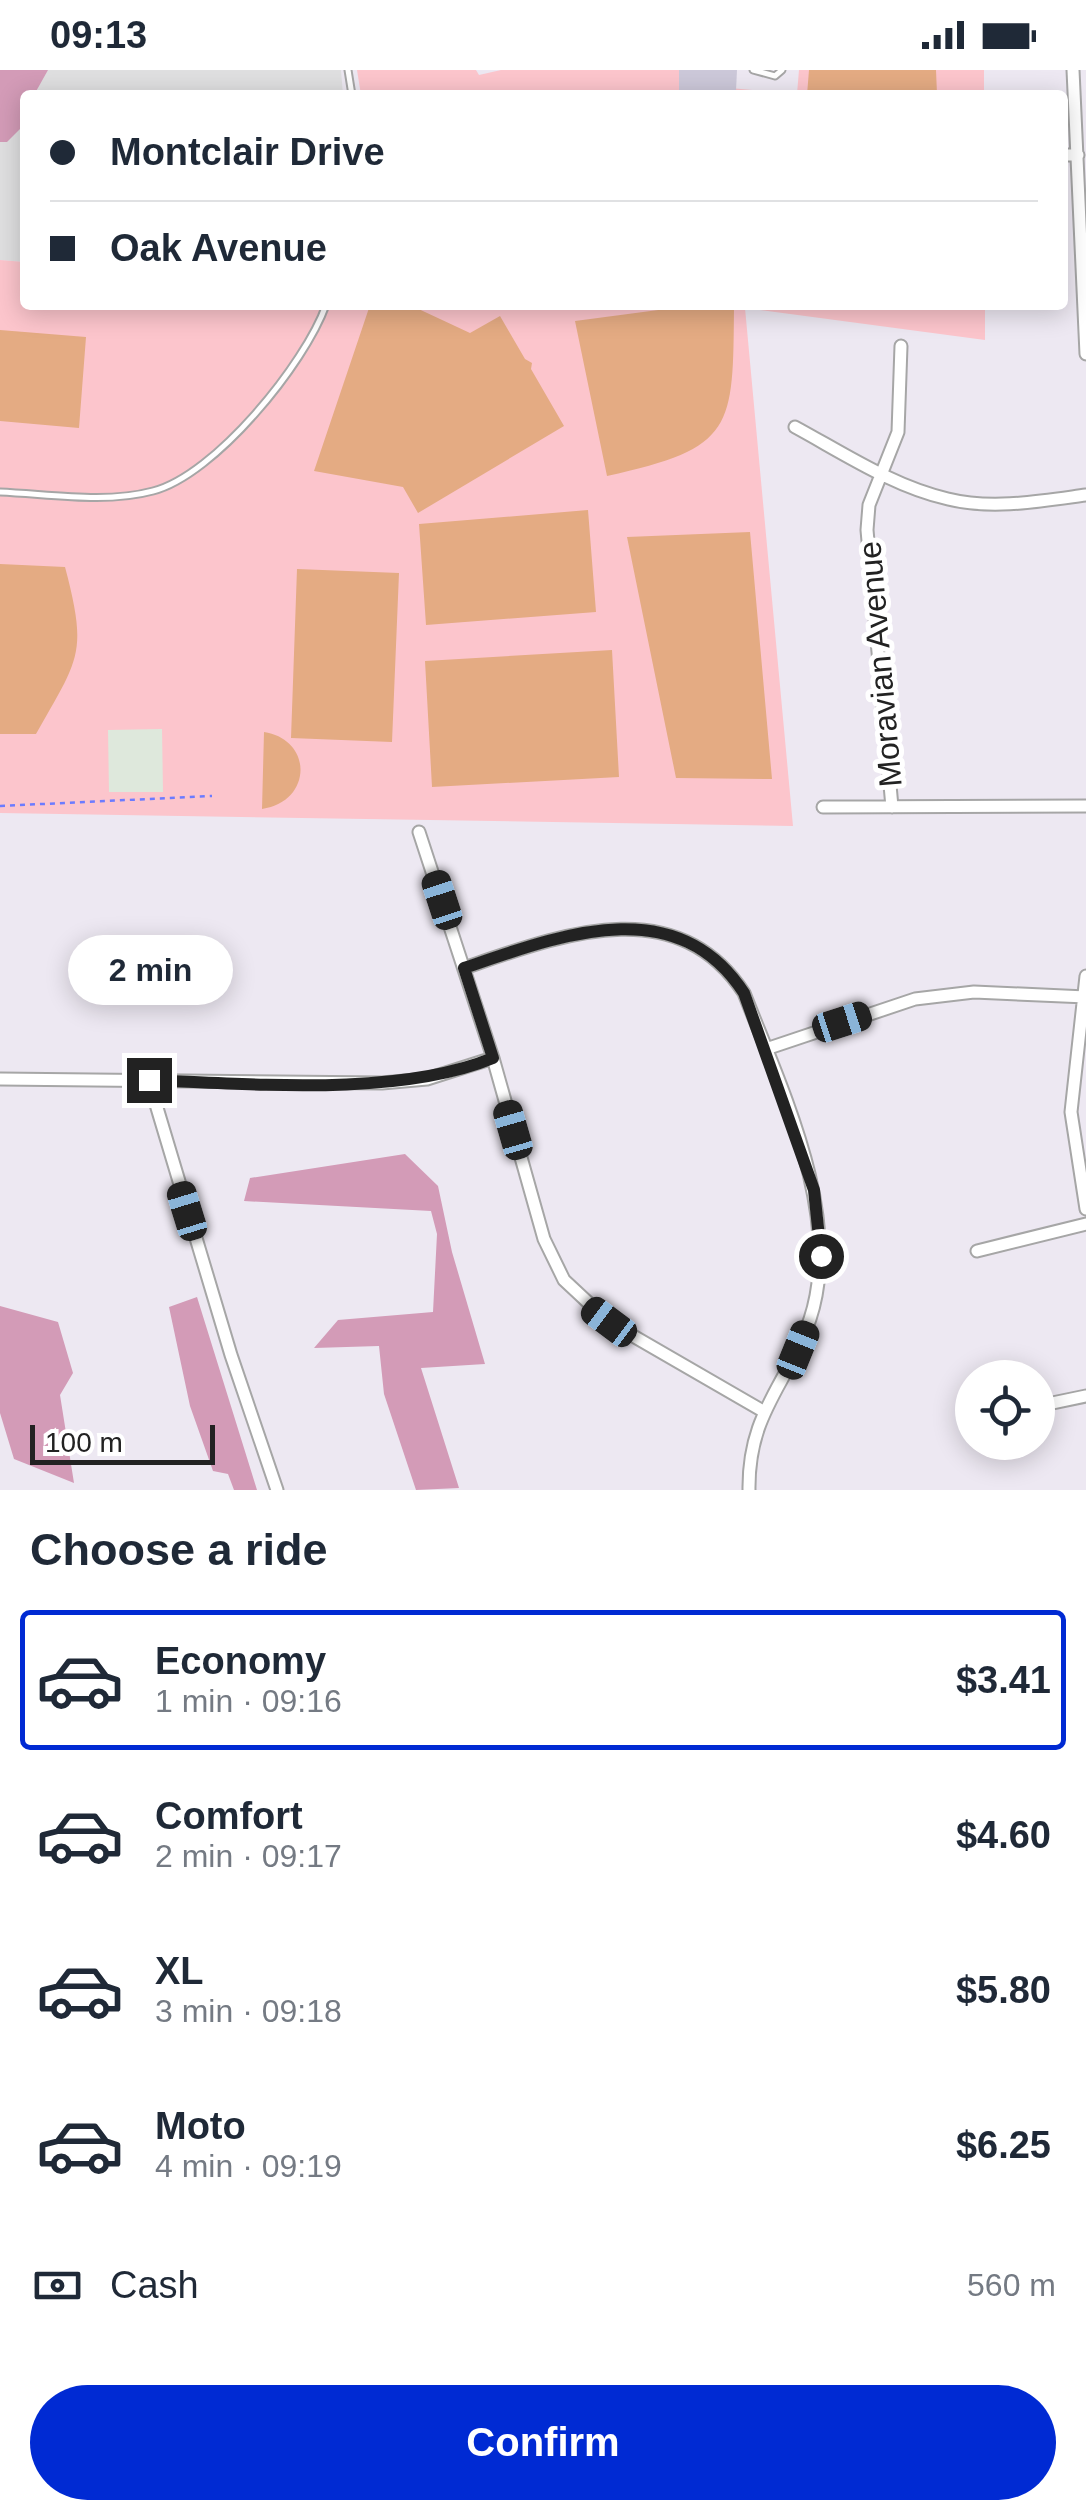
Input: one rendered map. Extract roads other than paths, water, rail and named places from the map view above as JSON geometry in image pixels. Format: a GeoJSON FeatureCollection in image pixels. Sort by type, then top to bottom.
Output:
{"type":"FeatureCollection","features":[{"type":"Feature","properties":{"kind":"street"},"geometry":{"type":"LineString","coordinates":[[1073,70],[1086,354]]}},
{"type":"Feature","properties":{"kind":"street"},"geometry":{"type":"LineString","coordinates":[[1068,156],[1078,155]]}},
{"type":"Feature","properties":{"kind":"street","name":"Moravian Avenue"},"geometry":{"type":"LineString","coordinates":[[892,807],[867,530],[869,504],[884,475],[898,432],[901,346]]}},
{"type":"Feature","properties":{"kind":"street"},"geometry":{"type":"LineString","coordinates":[[794,427],[884,475],[948,500],[1007,503],[1086,495]]}},
{"type":"Feature","properties":{"kind":"street"},"geometry":{"type":"LineString","coordinates":[[823,807],[1086,806]]}},
{"type":"Feature","properties":{"kind":"street"},"geometry":{"type":"LineString","coordinates":[[419,832],[493,1058],[544,1239],[564,1280],[609,1322],[763,1410]]}},
{"type":"Feature","properties":{"kind":"street"},"geometry":{"type":"LineString","coordinates":[[464,968],[560,936],[614,928],[661,933],[698,946],[730,970],[744,993],[814,1190],[821,1256],[810,1320],[763,1410],[751,1443],[749,1490]]}},
{"type":"Feature","properties":{"kind":"street"},"geometry":{"type":"LineString","coordinates":[[1086,976],[1071,1112],[1086,1209]]}},
{"type":"Feature","properties":{"kind":"street"},"geometry":{"type":"LineString","coordinates":[[766,1049],[914,999],[974,992],[1084,997]]}},
{"type":"Feature","properties":{"kind":"street"},"geometry":{"type":"LineString","coordinates":[[0,1079],[382,1083],[427,1079],[493,1058]]}},
{"type":"Feature","properties":{"kind":"street"},"geometry":{"type":"LineString","coordinates":[[149,1080],[230,1355],[277,1490]]}},
{"type":"Feature","properties":{"kind":"street"},"geometry":{"type":"LineString","coordinates":[[977,1251],[1086,1224]]}},
{"type":"Feature","properties":{"kind":"street"},"geometry":{"type":"LineString","coordinates":[[1055,1402],[1086,1396]]}},
{"type":"Feature","properties":{"kind":"lane"},"geometry":{"type":"LineString","coordinates":[[754,70],[774,76],[782,70]]}},
{"type":"Feature","properties":{"kind":"lane"},"geometry":{"type":"LineString","coordinates":[[0,492],[124,496],[159,490],[182,479],[212,455],[286,374],[308,343],[324,310]]}}]}
